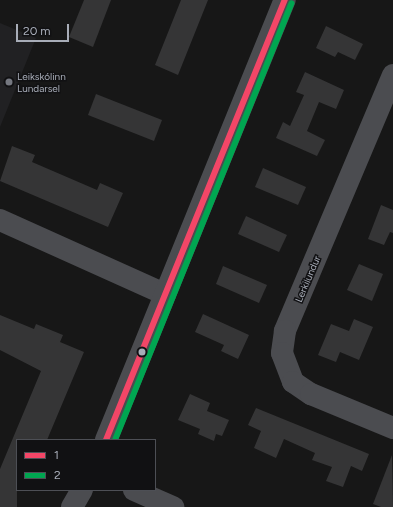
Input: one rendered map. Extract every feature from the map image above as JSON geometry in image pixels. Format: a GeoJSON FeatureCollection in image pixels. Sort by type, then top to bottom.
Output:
{"type":"FeatureCollection","features":[{"type":"Feature","properties":{"kind":"street"},"geometry":{"type":"LineString","coordinates":[[106,439],[285,0]]}},
{"type":"Feature","properties":{"kind":"street","name":"Lerkilundur"},"geometry":{"type":"LineString","coordinates":[[393,75],[285,331],[282,353],[288,374],[298,385],[393,428]]}},
{"type":"Feature","properties":{"kind":"street"},"geometry":{"type":"LineString","coordinates":[[0,220],[165,294]]}},
{"type":"Feature","properties":{"kind":"street"},"geometry":{"type":"LineString","coordinates":[[72,507],[81,491]]}},
{"type":"Feature","properties":{"kind":"street"},"geometry":{"type":"LineString","coordinates":[[136,491],[173,507]]}},
{"type":"Feature","properties":{"kind":"shaded area","name":"Leikskólinn Lundarsel"},"geometry":{"type":"Polygon","coordinates":[[[0,23],[36,38],[0,127],[0,23]]]}},
{"type":"Feature","properties":{"kind":"building"},"geometry":{"type":"Polygon","coordinates":[[[84,0],[111,0],[93,47],[69,37],[84,0]]]}},
{"type":"Feature","properties":{"kind":"building"},"geometry":{"type":"Polygon","coordinates":[[[181,0],[208,0],[178,75],[155,65],[181,0]]]}},
{"type":"Feature","properties":{"kind":"building"},"geometry":{"type":"Polygon","coordinates":[[[326,26],[363,44],[355,60],[338,52],[335,57],[316,48],[326,26]]]}},
{"type":"Feature","properties":{"kind":"building"},"geometry":{"type":"Polygon","coordinates":[[[305,72],[344,90],[336,109],[319,102],[307,131],[325,140],[317,156],[276,138],[283,122],[290,126],[304,95],[296,92],[305,72]]]}},
{"type":"Feature","properties":{"kind":"building"},"geometry":{"type":"Polygon","coordinates":[[[96,94],[162,120],[154,141],[88,115],[96,94]]]}},
{"type":"Feature","properties":{"kind":"building"},"geometry":{"type":"Polygon","coordinates":[[[12,146],[35,155],[32,162],[97,190],[100,183],[123,193],[108,227],[0,181],[12,146]]]}},
{"type":"Feature","properties":{"kind":"building"},"geometry":{"type":"Polygon","coordinates":[[[263,168],[306,187],[298,205],[255,187],[263,168]]]}},
{"type":"Feature","properties":{"kind":"building"},"geometry":{"type":"Polygon","coordinates":[[[381,205],[393,210],[393,233],[390,232],[384,245],[368,239],[381,205]]]}},
{"type":"Feature","properties":{"kind":"building"},"geometry":{"type":"Polygon","coordinates":[[[246,216],[287,235],[279,252],[238,234],[246,216]]]}},
{"type":"Feature","properties":{"kind":"building"},"geometry":{"type":"Polygon","coordinates":[[[359,264],[383,274],[372,301],[347,290],[359,264]]]}},
{"type":"Feature","properties":{"kind":"building"},"geometry":{"type":"Polygon","coordinates":[[[223,266],[267,285],[259,303],[216,284],[223,266]]]}},
{"type":"Feature","properties":{"kind":"building"},"geometry":{"type":"Polygon","coordinates":[[[203,314],[249,335],[238,359],[221,351],[224,345],[195,332],[203,314]]]}},
{"type":"Feature","properties":{"kind":"building"},"geometry":{"type":"Polygon","coordinates":[[[0,315],[34,329],[36,324],[63,335],[60,342],[84,352],[47,439],[16,439],[17,507],[0,507],[0,469],[41,371],[0,350],[0,315]]]}},
{"type":"Feature","properties":{"kind":"building"},"geometry":{"type":"Polygon","coordinates":[[[354,319],[373,327],[359,360],[340,352],[336,362],[318,355],[331,324],[349,331],[354,319]]]}},
{"type":"Feature","properties":{"kind":"building"},"geometry":{"type":"Polygon","coordinates":[[[190,394],[210,403],[207,411],[229,420],[222,436],[216,434],[214,441],[198,434],[200,429],[178,420],[190,394]]]}},
{"type":"Feature","properties":{"kind":"building"},"geometry":{"type":"Polygon","coordinates":[[[256,408],[369,454],[362,471],[351,466],[343,487],[326,481],[332,467],[312,460],[315,453],[284,439],[276,458],[254,448],[261,431],[248,425],[256,408]]]}},
{"type":"Feature","properties":{"kind":"building"},"geometry":{"type":"Polygon","coordinates":[[[392,455],[393,507],[381,507],[373,504],[392,455]]]}},
{"type":"Feature","properties":{"kind":"transit line","name":"1"},"geometry":{"type":"LineString","coordinates":[[106,439],[285,0]]}},
{"type":"Feature","properties":{"kind":"transit line","name":"2"},"geometry":{"type":"LineString","coordinates":[[115,439],[292,3]]}},
{"type":"Feature","properties":{"kind":"place","name":"Leikskólinn Lundarsel"},"geometry":{"type":"Point","coordinates":[9,82]}}]}
